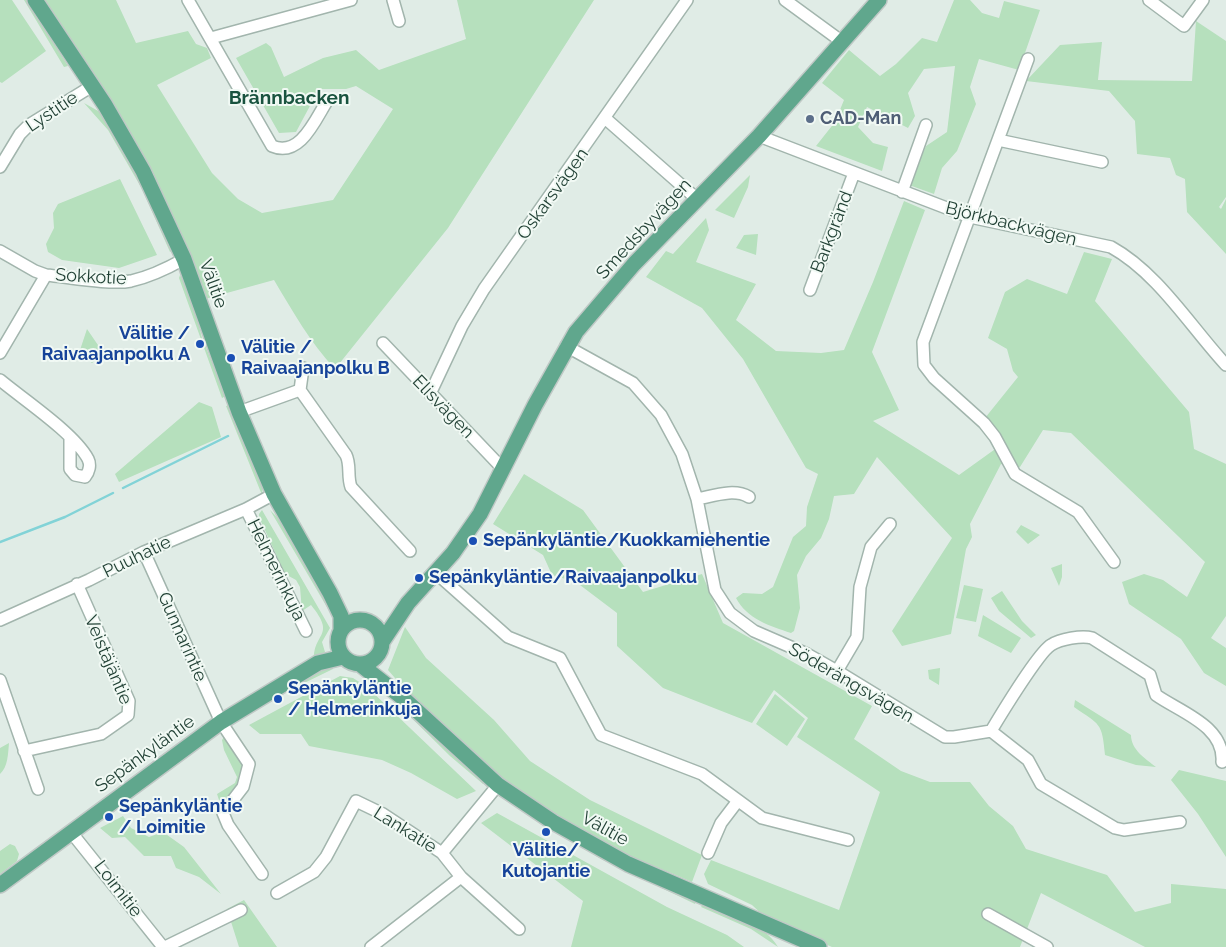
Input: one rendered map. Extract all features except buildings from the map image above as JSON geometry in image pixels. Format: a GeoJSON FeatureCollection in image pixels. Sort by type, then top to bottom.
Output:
{"type":"FeatureCollection","features":[{"type":"Feature","properties":{"kind":"main road","name":"Välitie"},"geometry":{"type":"LineString","coordinates":[[35,0],[92,86],[143,171],[184,259],[240,412],[274,494],[341,616],[340,635]]}},
{"type":"Feature","properties":{"kind":"main road","name":"Smedsbyvägen"},"geometry":{"type":"LineString","coordinates":[[436,573],[480,514],[566,346],[634,264],[759,136],[879,0]]}},
{"type":"Feature","properties":{"kind":"main road"},"geometry":{"type":"LineString","coordinates":[[408,603],[379,622],[352,621],[340,635],[338,647],[343,657],[361,665],[373,660],[408,603],[436,573]]}},
{"type":"Feature","properties":{"kind":"main road","name":"Välitie"},"geometry":{"type":"LineString","coordinates":[[330,593],[364,621]]}},
{"type":"Feature","properties":{"kind":"main road"},"geometry":{"type":"LineString","coordinates":[[364,621],[378,630],[381,647]]}},
{"type":"Feature","properties":{"kind":"main road","name":"Sepänkyläntie"},"geometry":{"type":"LineString","coordinates":[[318,664],[340,635]]}},
{"type":"Feature","properties":{"kind":"main road","name":"Välitie"},"geometry":{"type":"LineString","coordinates":[[381,647],[382,668],[403,698]]}},
{"type":"Feature","properties":{"kind":"main road","name":"Sepänkyläntie"},"geometry":{"type":"LineString","coordinates":[[0,885],[221,722],[318,664],[343,657]]}},
{"type":"Feature","properties":{"kind":"main road","name":"Välitie"},"geometry":{"type":"LineString","coordinates":[[361,665],[403,698],[498,785],[553,822],[628,864],[791,942],[819,947]]}},
{"type":"Feature","properties":{"kind":"street"},"geometry":{"type":"LineString","coordinates":[[188,0],[272,146],[281,150],[293,148],[302,139],[327,101]]}},
{"type":"Feature","properties":{"kind":"street"},"geometry":{"type":"LineString","coordinates":[[211,38],[351,0]]}},
{"type":"Feature","properties":{"kind":"street"},"geometry":{"type":"LineString","coordinates":[[393,0],[399,21]]}},
{"type":"Feature","properties":{"kind":"street","name":"Oskarsvägen"},"geometry":{"type":"LineString","coordinates":[[430,394],[462,326],[484,289],[606,119],[687,0]]}},
{"type":"Feature","properties":{"kind":"street"},"geometry":{"type":"LineString","coordinates":[[784,0],[841,41]]}},
{"type":"Feature","properties":{"kind":"street"},"geometry":{"type":"LineString","coordinates":[[1149,0],[1184,26],[1203,0]]}},
{"type":"Feature","properties":{"kind":"street"},"geometry":{"type":"LineString","coordinates":[[1028,59],[923,342],[922,354],[924,365],[934,378],[984,423],[995,436],[1015,474],[1078,512],[1114,562]]}},
{"type":"Feature","properties":{"kind":"street","name":"Lystitie"},"geometry":{"type":"LineString","coordinates":[[0,167],[3,155],[29,125],[92,86]]}},
{"type":"Feature","properties":{"kind":"street"},"geometry":{"type":"LineString","coordinates":[[606,119],[697,199]]}},
{"type":"Feature","properties":{"kind":"street"},"geometry":{"type":"LineString","coordinates":[[902,192],[926,125]]}},
{"type":"Feature","properties":{"kind":"street","name":"Björkbackvägen"},"geometry":{"type":"LineString","coordinates":[[759,136],[970,217],[1111,247],[1130,257],[1226,365]]}},
{"type":"Feature","properties":{"kind":"street"},"geometry":{"type":"LineString","coordinates":[[998,140],[1102,162]]}},
{"type":"Feature","properties":{"kind":"street","name":"Barkgränd"},"geometry":{"type":"LineString","coordinates":[[810,290],[854,173]]}},
{"type":"Feature","properties":{"kind":"street","name":"Sokkotie"},"geometry":{"type":"LineString","coordinates":[[0,251],[35,272],[46,275],[130,281],[172,266],[184,259]]}},
{"type":"Feature","properties":{"kind":"street"},"geometry":{"type":"LineString","coordinates":[[0,353],[46,275]]}},
{"type":"Feature","properties":{"kind":"street","name":"Elisvägen"},"geometry":{"type":"LineString","coordinates":[[383,343],[504,470]]}},
{"type":"Feature","properties":{"kind":"street","name":"Söderängsvägen"},"geometry":{"type":"LineString","coordinates":[[566,346],[625,378],[644,394],[661,415],[682,454],[697,500],[714,590],[724,606],[742,624],[807,654],[838,671],[945,737],[954,738],[991,731]]}},
{"type":"Feature","properties":{"kind":"street"},"geometry":{"type":"LineString","coordinates":[[303,368],[300,390],[350,462],[348,478],[352,487],[410,551]]}},
{"type":"Feature","properties":{"kind":"street"},"geometry":{"type":"LineString","coordinates":[[0,380],[70,438]]}},
{"type":"Feature","properties":{"kind":"street"},"geometry":{"type":"LineString","coordinates":[[240,412],[300,390]]}},
{"type":"Feature","properties":{"kind":"street"},"geometry":{"type":"LineString","coordinates":[[697,500],[733,493],[742,493],[749,497]]}},
{"type":"Feature","properties":{"kind":"street","name":"Puuhatie"},"geometry":{"type":"LineString","coordinates":[[0,620],[89,580],[144,552],[246,509],[274,494]]}},
{"type":"Feature","properties":{"kind":"street","name":"Helmerinkuja"},"geometry":{"type":"LineString","coordinates":[[246,509],[306,631]]}},
{"type":"Feature","properties":{"kind":"street"},"geometry":{"type":"LineString","coordinates":[[838,671],[857,637],[860,587],[871,547],[890,524]]}},
{"type":"Feature","properties":{"kind":"street","name":"Gunnarintie"},"geometry":{"type":"LineString","coordinates":[[144,552],[221,722],[249,764],[243,787],[223,813],[228,825],[262,874]]}},
{"type":"Feature","properties":{"kind":"street"},"geometry":{"type":"LineString","coordinates":[[436,573],[508,637],[560,658],[601,735],[702,774],[762,818],[848,840]]}},
{"type":"Feature","properties":{"kind":"street","name":"Veistäjäntie"},"geometry":{"type":"LineString","coordinates":[[24,750],[101,734],[130,712],[129,701],[77,584]]}},
{"type":"Feature","properties":{"kind":"street"},"geometry":{"type":"LineString","coordinates":[[1180,822],[1124,830],[1115,828],[1041,784],[1028,760],[991,731],[1035,663],[1051,645],[1086,636],[1092,638],[1150,675],[1156,696],[1213,732],[1220,745],[1222,762]]}},
{"type":"Feature","properties":{"kind":"street"},"geometry":{"type":"LineString","coordinates":[[0,680],[38,789]]}},
{"type":"Feature","properties":{"kind":"street"},"geometry":{"type":"LineString","coordinates":[[442,852],[498,785]]}},
{"type":"Feature","properties":{"kind":"street","name":"Lankatie"},"geometry":{"type":"LineString","coordinates":[[277,893],[314,872],[326,857],[356,801],[383,814],[442,852],[461,877],[519,929]]}},
{"type":"Feature","properties":{"kind":"street"},"geometry":{"type":"LineString","coordinates":[[708,853],[721,824],[738,802]]}},
{"type":"Feature","properties":{"kind":"street","name":"Loimitie"},"geometry":{"type":"LineString","coordinates":[[71,832],[164,947]]}},
{"type":"Feature","properties":{"kind":"street"},"geometry":{"type":"LineString","coordinates":[[371,947],[461,877]]}},
{"type":"Feature","properties":{"kind":"street"},"geometry":{"type":"LineString","coordinates":[[164,947],[241,910]]}},
{"type":"Feature","properties":{"kind":"street"},"geometry":{"type":"LineString","coordinates":[[988,914],[1046,947]]}},
{"type":"Feature","properties":{"kind":"green space"},"geometry":{"type":"Polygon","coordinates":[[[0,0],[12,0],[46,51],[2,83],[0,82],[0,0]]]}},
{"type":"Feature","properties":{"kind":"green space"},"geometry":{"type":"Polygon","coordinates":[[[24,0],[27,0],[68,66],[64,67],[24,0]]]}},
{"type":"Feature","properties":{"kind":"green space"},"geometry":{"type":"Polygon","coordinates":[[[43,0],[116,0],[136,43],[188,31],[196,44],[207,48],[211,58],[157,85],[212,173],[238,199],[262,213],[333,200],[393,109],[356,86],[346,89],[319,89],[296,132],[279,133],[236,58],[266,43],[271,47],[284,77],[323,58],[356,50],[379,70],[466,39],[457,0],[594,0],[448,228],[335,369],[310,337],[274,280],[205,299],[43,0]]]}},
{"type":"Feature","properties":{"kind":"green space"},"geometry":{"type":"Polygon","coordinates":[[[954,0],[970,0],[982,13],[999,18],[1004,1],[1040,10],[1019,70],[979,59],[970,87],[976,104],[957,151],[942,168],[934,194],[909,185],[926,146],[947,132],[955,66],[924,69],[908,93],[915,116],[908,128],[867,107],[858,127],[873,143],[888,147],[882,171],[816,146],[835,122],[844,100],[822,83],[849,50],[880,76],[896,64],[922,38],[937,42],[954,0]]]}},
{"type":"Feature","properties":{"kind":"green space"},"geometry":{"type":"Polygon","coordinates":[[[1196,21],[1226,41],[1226,197],[1219,207],[1221,209],[1226,199],[1226,254],[1187,212],[1185,179],[1176,175],[1170,158],[1137,154],[1135,121],[1109,91],[1026,81],[1060,45],[1102,42],[1098,80],[1192,81],[1196,21]]]}},
{"type":"Feature","properties":{"kind":"green space"},"geometry":{"type":"Polygon","coordinates":[[[84,103],[100,112],[111,127],[145,187],[173,250],[170,252],[142,189],[108,130],[84,103]]]}},
{"type":"Feature","properties":{"kind":"green space"},"geometry":{"type":"Polygon","coordinates":[[[750,175],[748,187],[734,218],[715,210],[750,175]]]}},
{"type":"Feature","properties":{"kind":"green space"},"geometry":{"type":"Polygon","coordinates":[[[120,179],[157,255],[119,268],[62,260],[48,252],[46,244],[54,228],[53,213],[58,204],[120,179]]]}},
{"type":"Feature","properties":{"kind":"green space"},"geometry":{"type":"Polygon","coordinates":[[[904,201],[925,210],[872,352],[899,410],[873,421],[959,475],[1005,442],[985,418],[1018,377],[1013,371],[1007,349],[988,338],[1005,292],[1027,279],[1067,294],[1084,252],[1112,259],[1095,301],[1189,412],[1194,449],[1226,464],[1226,616],[1211,638],[1226,648],[1226,686],[1204,673],[1181,639],[1129,604],[1122,582],[1144,574],[1163,580],[1187,597],[1205,562],[1071,433],[1043,430],[1020,467],[1001,464],[970,524],[972,537],[966,549],[951,634],[902,646],[892,631],[952,538],[877,457],[854,494],[834,496],[829,519],[821,538],[806,556],[797,575],[800,608],[794,631],[791,633],[760,621],[746,611],[736,598],[743,593],[762,594],[773,587],[793,537],[806,526],[807,507],[818,474],[806,468],[743,359],[702,308],[646,277],[666,251],[673,254],[706,218],[709,230],[696,262],[756,284],[736,320],[776,351],[821,353],[844,350],[873,282],[904,201]]]}},
{"type":"Feature","properties":{"kind":"green space"},"geometry":{"type":"Polygon","coordinates":[[[758,234],[756,255],[736,248],[744,235],[758,234]]]}},
{"type":"Feature","properties":{"kind":"green space"},"geometry":{"type":"Polygon","coordinates":[[[180,275],[192,298],[202,338],[226,396],[222,398],[179,278],[180,275]]]}},
{"type":"Feature","properties":{"kind":"green space"},"geometry":{"type":"Polygon","coordinates":[[[87,329],[100,348],[100,357],[92,363],[79,353],[87,329]]]}},
{"type":"Feature","properties":{"kind":"green space"},"geometry":{"type":"Polygon","coordinates":[[[199,402],[212,407],[221,437],[119,482],[115,474],[199,402]]]}},
{"type":"Feature","properties":{"kind":"green space"},"geometry":{"type":"Polygon","coordinates":[[[229,405],[263,486],[262,495],[226,406],[229,405]]]}},
{"type":"Feature","properties":{"kind":"green space"},"geometry":{"type":"Polygon","coordinates":[[[524,474],[583,510],[643,592],[702,574],[723,623],[872,706],[854,739],[901,771],[930,782],[970,782],[989,806],[1013,826],[1026,849],[1107,875],[1135,912],[1171,903],[1171,884],[1226,889],[1226,947],[1145,947],[1041,893],[1020,947],[832,947],[766,918],[752,905],[708,884],[704,874],[711,860],[839,910],[880,792],[797,737],[808,718],[774,690],[752,723],[663,688],[617,646],[617,613],[576,582],[552,575],[543,555],[493,524],[524,474]]]}},
{"type":"Feature","properties":{"kind":"green space"},"geometry":{"type":"Polygon","coordinates":[[[262,510],[330,628],[322,642],[325,652],[314,660],[317,644],[322,634],[322,623],[319,615],[311,605],[302,611],[300,587],[296,580],[285,574],[259,517],[262,510]]]}},
{"type":"Feature","properties":{"kind":"green space"},"geometry":{"type":"Polygon","coordinates":[[[270,510],[280,520],[336,614],[328,609],[270,510]]]}},
{"type":"Feature","properties":{"kind":"green space"},"geometry":{"type":"Polygon","coordinates":[[[1021,525],[1040,535],[1028,544],[1016,532],[1021,525]]]}},
{"type":"Feature","properties":{"kind":"green space"},"geometry":{"type":"Polygon","coordinates":[[[1062,564],[1062,577],[1059,586],[1051,568],[1062,564]]]}},
{"type":"Feature","properties":{"kind":"green space"},"geometry":{"type":"Polygon","coordinates":[[[964,585],[983,589],[976,622],[956,618],[964,585]]]}},
{"type":"Feature","properties":{"kind":"green space"},"geometry":{"type":"Polygon","coordinates":[[[1002,591],[1022,621],[1036,635],[1031,638],[999,611],[991,598],[1002,591]]]}},
{"type":"Feature","properties":{"kind":"green space"},"geometry":{"type":"Polygon","coordinates":[[[983,615],[1021,638],[1011,653],[978,636],[983,615]]]}},
{"type":"Feature","properties":{"kind":"green space"},"geometry":{"type":"Polygon","coordinates":[[[405,627],[426,658],[494,720],[530,761],[590,800],[702,855],[692,882],[620,851],[568,823],[511,786],[459,743],[410,695],[388,670],[405,627]]]}},
{"type":"Feature","properties":{"kind":"green space"},"geometry":{"type":"Polygon","coordinates":[[[332,665],[333,669],[294,688],[306,678],[332,665]]]}},
{"type":"Feature","properties":{"kind":"green space"},"geometry":{"type":"Polygon","coordinates":[[[940,668],[939,685],[929,679],[928,670],[940,668]]]}},
{"type":"Feature","properties":{"kind":"green space"},"geometry":{"type":"Polygon","coordinates":[[[340,676],[353,678],[367,687],[476,791],[457,799],[411,773],[382,760],[309,746],[301,734],[260,734],[249,725],[340,676]]]}},
{"type":"Feature","properties":{"kind":"green space"},"geometry":{"type":"Polygon","coordinates":[[[374,681],[483,780],[483,784],[450,756],[374,681]]]}},
{"type":"Feature","properties":{"kind":"green space"},"geometry":{"type":"Polygon","coordinates":[[[775,694],[805,719],[787,746],[756,724],[775,694]]]}},
{"type":"Feature","properties":{"kind":"green space"},"geometry":{"type":"Polygon","coordinates":[[[1075,700],[1131,735],[1136,750],[1156,767],[1136,765],[1105,755],[1101,730],[1094,721],[1074,707],[1075,700]]]}},
{"type":"Feature","properties":{"kind":"green space"},"geometry":{"type":"Polygon","coordinates":[[[224,737],[229,737],[235,748],[243,766],[243,773],[237,787],[220,803],[217,794],[235,783],[237,777],[224,750],[222,740],[224,737]]]}},
{"type":"Feature","properties":{"kind":"green space"},"geometry":{"type":"Polygon","coordinates":[[[9,743],[6,764],[0,774],[0,748],[9,743]]]}},
{"type":"Feature","properties":{"kind":"green space"},"geometry":{"type":"Polygon","coordinates":[[[1179,770],[1226,781],[1226,857],[1198,814],[1171,780],[1179,770]]]}},
{"type":"Feature","properties":{"kind":"green space"},"geometry":{"type":"Polygon","coordinates":[[[497,813],[667,907],[727,935],[744,947],[571,947],[583,901],[481,823],[497,813]]]}},
{"type":"Feature","properties":{"kind":"green space"},"geometry":{"type":"Polygon","coordinates":[[[123,816],[131,828],[149,837],[163,832],[184,847],[221,894],[199,877],[176,868],[171,856],[144,856],[125,837],[112,838],[100,828],[123,816]]]}},
{"type":"Feature","properties":{"kind":"green space"},"geometry":{"type":"Polygon","coordinates":[[[561,835],[696,901],[695,904],[601,859],[561,835]]]}},
{"type":"Feature","properties":{"kind":"green space"},"geometry":{"type":"Polygon","coordinates":[[[10,844],[15,846],[19,854],[17,861],[0,874],[0,851],[10,844]]]}},
{"type":"Feature","properties":{"kind":"green space"},"geometry":{"type":"Polygon","coordinates":[[[244,900],[277,947],[239,947],[227,909],[244,900]]]}},
{"type":"Feature","properties":{"kind":"green space"},"geometry":{"type":"Polygon","coordinates":[[[703,904],[755,925],[772,939],[778,947],[751,929],[701,907],[703,904]]]}},
{"type":"Feature","properties":{"kind":"waterway"},"geometry":{"type":"LineString","coordinates":[[123,488],[228,436]]}},
{"type":"Feature","properties":{"kind":"waterway"},"geometry":{"type":"LineString","coordinates":[[0,542],[65,517],[113,493]]}},
{"type":"Feature","properties":{"kind":"place","name":"CAD-Man"},"geometry":{"type":"Point","coordinates":[810,119]}},
{"type":"Feature","properties":{"kind":"place","name":"Välitie / Raivaajanpolku A"},"geometry":{"type":"Point","coordinates":[200,344]}},
{"type":"Feature","properties":{"kind":"place","name":"Välitie / Raivaajanpolku B"},"geometry":{"type":"Point","coordinates":[231,358]}},
{"type":"Feature","properties":{"kind":"place","name":"Sepänkyläntie/Kuokkamiehentie"},"geometry":{"type":"Point","coordinates":[473,541]}},
{"type":"Feature","properties":{"kind":"place","name":"Sepänkyläntie/Raivaajanpolku"},"geometry":{"type":"Point","coordinates":[419,578]}},
{"type":"Feature","properties":{"kind":"place","name":"Sepänkyläntie / Helmerinkuja"},"geometry":{"type":"Point","coordinates":[278,699]}},
{"type":"Feature","properties":{"kind":"place","name":"Sepänkyläntie / Loimitie"},"geometry":{"type":"Point","coordinates":[109,817]}},
{"type":"Feature","properties":{"kind":"place","name":"Välitie/ Kutojantie"},"geometry":{"type":"Point","coordinates":[546,832]}},
{"type":"Feature","properties":{"kind":"district","name":"Brännbacken"},"geometry":{"type":"Point","coordinates":[289,98]}}]}
